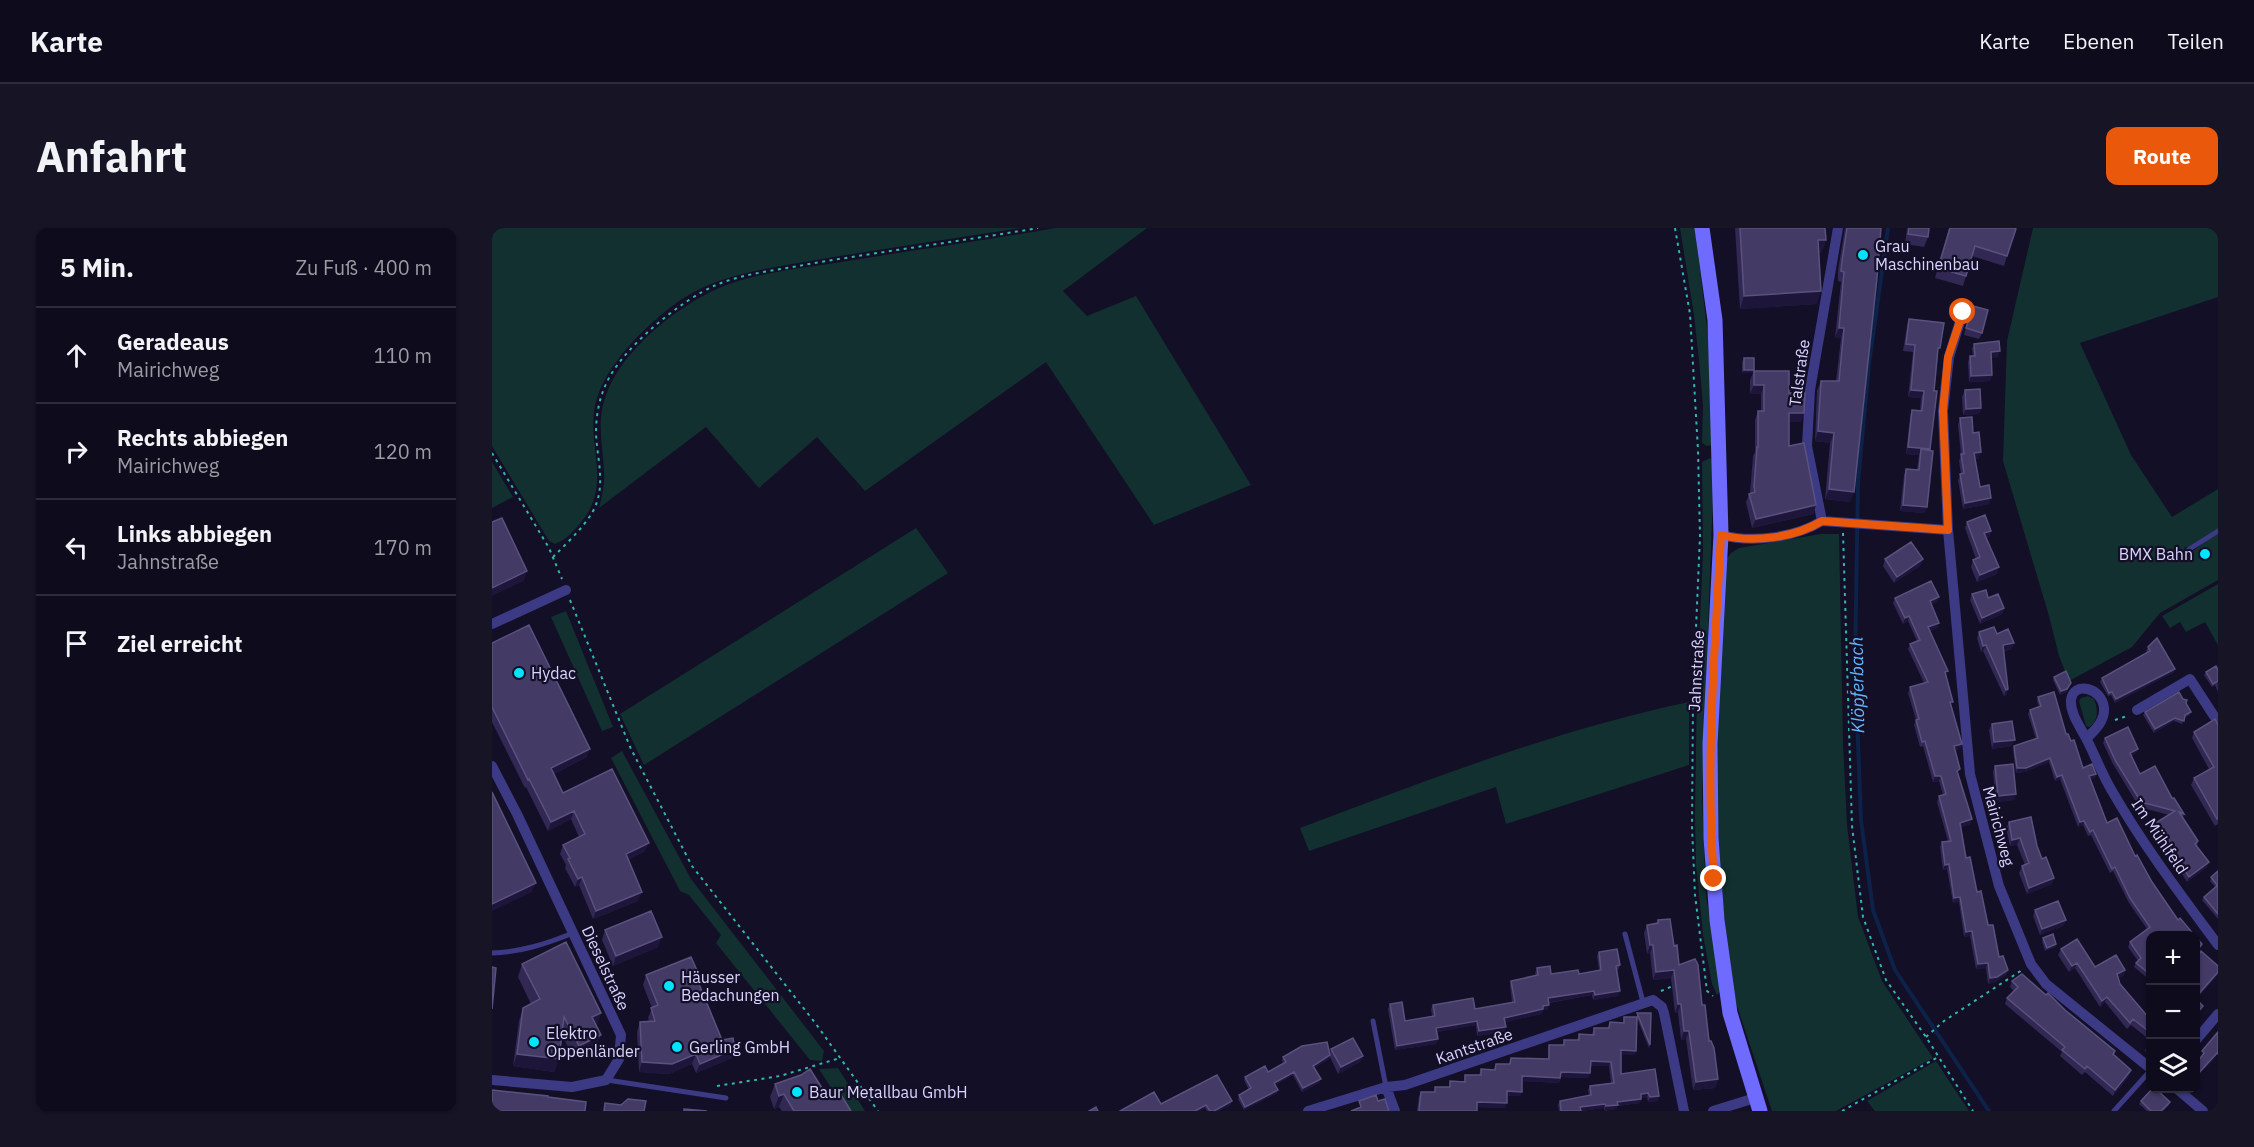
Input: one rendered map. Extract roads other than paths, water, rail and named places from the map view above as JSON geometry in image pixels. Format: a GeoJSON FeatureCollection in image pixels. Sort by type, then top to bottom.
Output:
{"type":"FeatureCollection","features":[{"type":"Feature","properties":{"kind":"street","name":"Jahnstraße"},"geometry":{"type":"LineString","coordinates":[[1702,228],[1715,320],[1721,535],[1710,744],[1711,838],[1717,920],[1730,1013],[1758,1105]]}},
{"type":"Feature","properties":{"kind":"street","name":"Talstraße"},"geometry":{"type":"LineString","coordinates":[[1822,521],[1807,446],[1810,390],[1818,319],[1838,228]]}},
{"type":"Feature","properties":{"kind":"street","name":"Mairichweg"},"geometry":{"type":"LineString","coordinates":[[1963,312],[1948,357],[1943,411],[1948,530],[1970,774],[1999,886],[2031,964],[2046,984],[2146,1066]]}},
{"type":"Feature","properties":{"kind":"street"},"geometry":{"type":"LineString","coordinates":[[1721,535],[1737,539],[1773,536],[1809,529],[1822,521],[1948,530]]}},
{"type":"Feature","properties":{"kind":"street"},"geometry":{"type":"LineString","coordinates":[[492,624],[566,590]]}},
{"type":"Feature","properties":{"kind":"street"},"geometry":{"type":"LineString","coordinates":[[2137,710],[2190,679],[2214,716],[2218,718]]}},
{"type":"Feature","properties":{"kind":"street","name":"Im Mühlfeld"},"geometry":{"type":"LineString","coordinates":[[2087,738],[2101,722],[2104,710],[2102,697],[2098,692],[2085,689],[2075,693],[2071,705],[2078,725],[2087,738],[2110,789],[2147,848],[2218,945]]}},
{"type":"Feature","properties":{"kind":"street","name":"Dieselstraße"},"geometry":{"type":"LineString","coordinates":[[492,766],[621,1035],[619,1059],[606,1080]]}},
{"type":"Feature","properties":{"kind":"street"},"geometry":{"type":"LineString","coordinates":[[1648,1001],[1662,1007],[1664,1013],[1684,1111]]}},
{"type":"Feature","properties":{"kind":"street","name":"Kantstraße"},"geometry":{"type":"LineString","coordinates":[[1308,1111],[1386,1087],[1405,1086],[1648,1001]]}},
{"type":"Feature","properties":{"kind":"street"},"geometry":{"type":"LineString","coordinates":[[2197,1039],[2218,1014]]}},
{"type":"Feature","properties":{"kind":"street"},"geometry":{"type":"LineString","coordinates":[[492,1080],[572,1087],[606,1080]]}},
{"type":"Feature","properties":{"kind":"street"},"geometry":{"type":"LineString","coordinates":[[1386,1087],[1395,1111]]}},
{"type":"Feature","properties":{"kind":"street"},"geometry":{"type":"LineString","coordinates":[[2181,1093],[2203,1111]]}},
{"type":"Feature","properties":{"kind":"street"},"geometry":{"type":"LineString","coordinates":[[1713,1111],[1758,1105]]}},
{"type":"Feature","properties":{"kind":"lane"},"geometry":{"type":"LineString","coordinates":[[2188,550],[2218,531]]}},
{"type":"Feature","properties":{"kind":"lane"},"geometry":{"type":"LineString","coordinates":[[492,953],[539,946],[573,933]]}},
{"type":"Feature","properties":{"kind":"lane"},"geometry":{"type":"LineString","coordinates":[[1625,934],[1648,1001]]}},
{"type":"Feature","properties":{"kind":"lane"},"geometry":{"type":"LineString","coordinates":[[1373,1021],[1386,1087]]}},
{"type":"Feature","properties":{"kind":"lane"},"geometry":{"type":"LineString","coordinates":[[2114,1111],[2146,1076]]}},
{"type":"Feature","properties":{"kind":"lane"},"geometry":{"type":"LineString","coordinates":[[606,1080],[726,1098]]}},
{"type":"Feature","properties":{"kind":"waterway","name":"Klöpferbach"},"geometry":{"type":"LineString","coordinates":[[1888,228],[1869,364],[1858,482],[1855,663],[1861,820],[1873,910],[1895,970],[1989,1111]]}},
{"type":"Feature","properties":{"kind":"place","name":"Grau Maschinenbau"},"geometry":{"type":"Point","coordinates":[1863,255]}},
{"type":"Feature","properties":{"kind":"place","name":"BMX Bahn"},"geometry":{"type":"Point","coordinates":[2205,554]}},
{"type":"Feature","properties":{"kind":"place","name":"Hydac"},"geometry":{"type":"Point","coordinates":[519,673]}},
{"type":"Feature","properties":{"kind":"place","name":"Häusser Bedachungen"},"geometry":{"type":"Point","coordinates":[669,986]}},
{"type":"Feature","properties":{"kind":"place","name":"Elektro Oppenländer"},"geometry":{"type":"Point","coordinates":[534,1042]}},
{"type":"Feature","properties":{"kind":"place","name":"Gerling GmbH"},"geometry":{"type":"Point","coordinates":[677,1047]}},
{"type":"Feature","properties":{"kind":"place","name":"Baur Metallbau GmbH"},"geometry":{"type":"Point","coordinates":[797,1092]}}]}
